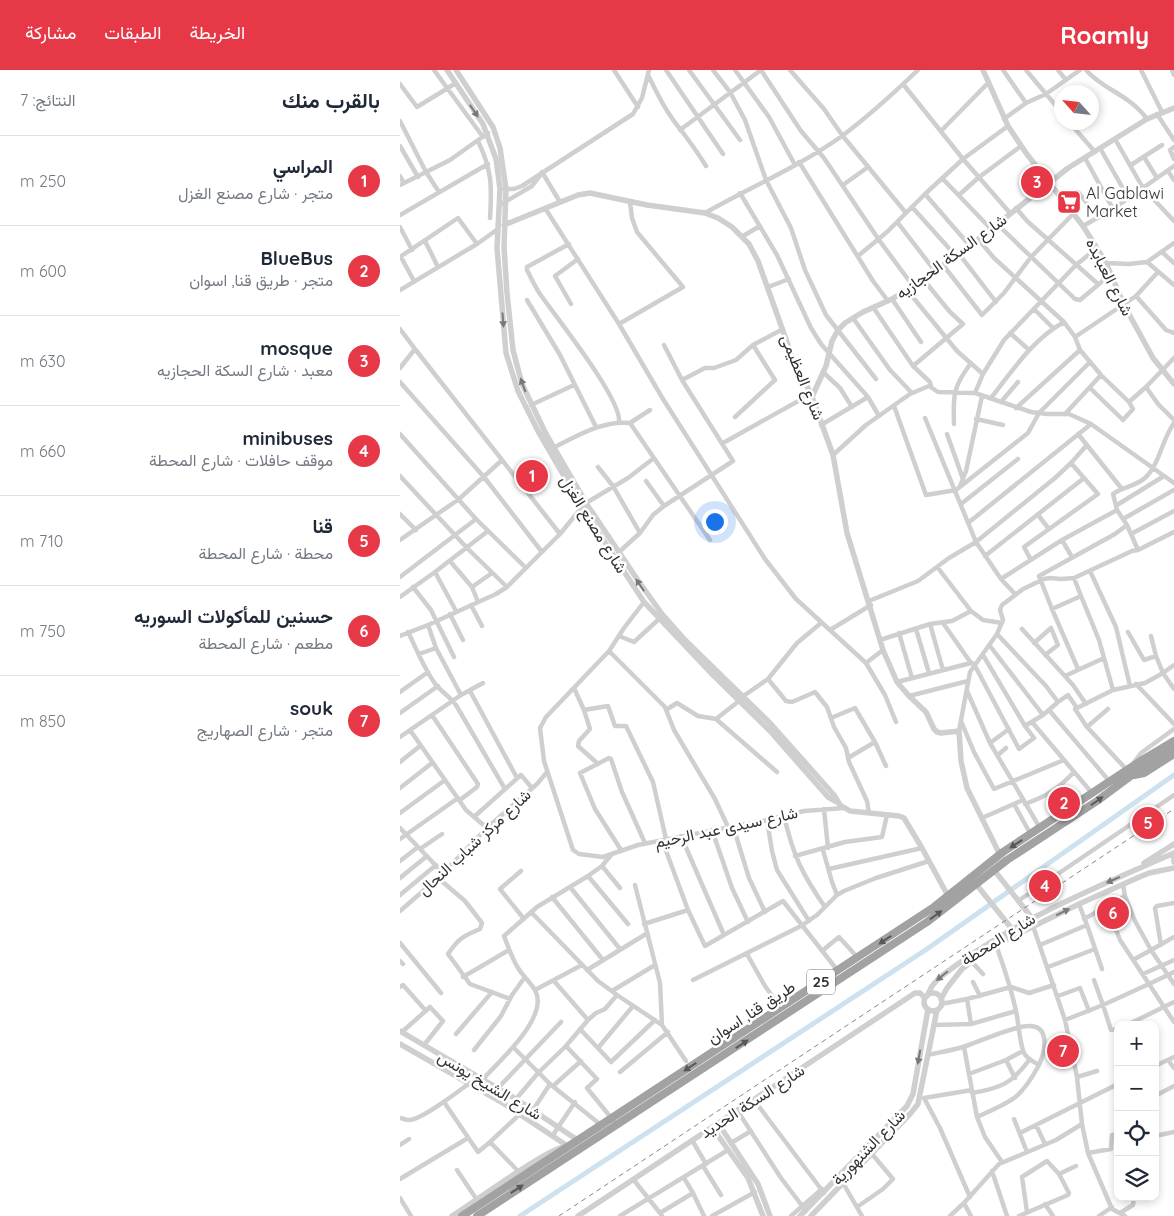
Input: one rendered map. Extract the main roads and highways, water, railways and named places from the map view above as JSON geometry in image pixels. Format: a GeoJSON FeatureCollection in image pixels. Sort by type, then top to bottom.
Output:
{"type":"FeatureCollection","features":[{"type":"Feature","properties":{"kind":"highway"},"geometry":{"type":"LineString","coordinates":[[1148,756],[1174,734]]}},
{"type":"Feature","properties":{"kind":"highway","name":"طريق قنا, اسوان"},"geometry":{"type":"LineString","coordinates":[[631,1110],[927,922],[994,870],[1097,801],[1148,756],[1174,741]]}},
{"type":"Feature","properties":{"kind":"highway","name":"طريق قنا, اسوان"},"geometry":{"type":"LineString","coordinates":[[477,1216],[948,896],[1000,855],[1040,828],[1110,782],[1174,747]]}},
{"type":"Feature","properties":{"kind":"highway"},"geometry":{"type":"LineString","coordinates":[[1130,771],[1144,773],[1174,754]]}},
{"type":"Feature","properties":{"kind":"highway","name":"طريق قنا, اسوان"},"geometry":{"type":"LineString","coordinates":[[462,1216],[602,1125],[616,1120]]}},
{"type":"Feature","properties":{"kind":"waterway"},"geometry":{"type":"LineString","coordinates":[[520,1216],[927,949],[1174,775]]}},
{"type":"Feature","properties":{"kind":"railway"},"geometry":{"type":"LineString","coordinates":[[559,1216],[1174,809]]}},
{"type":"Feature","properties":{"kind":"place","name":"mosque"},"geometry":{"type":"Point","coordinates":[1037,182]}},
{"type":"Feature","properties":{"kind":"place","name":"Al Gablawi Market"},"geometry":{"type":"Point","coordinates":[1069,202]}},
{"type":"Feature","properties":{"kind":"place","name":"المراسي"},"geometry":{"type":"Point","coordinates":[532,476]}},
{"type":"Feature","properties":{"kind":"place","name":"BlueBus"},"geometry":{"type":"Point","coordinates":[1064,803]}},
{"type":"Feature","properties":{"kind":"place","name":"قنا"},"geometry":{"type":"Point","coordinates":[1148,823]}},
{"type":"Feature","properties":{"kind":"place","name":"minibuses"},"geometry":{"type":"Point","coordinates":[1045,886]}},
{"type":"Feature","properties":{"kind":"place","name":"حسنين للمأكولات السوريه"},"geometry":{"type":"Point","coordinates":[1113,913]}},
{"type":"Feature","properties":{"kind":"place","name":"souk"},"geometry":{"type":"Point","coordinates":[1063,1051]}}]}
